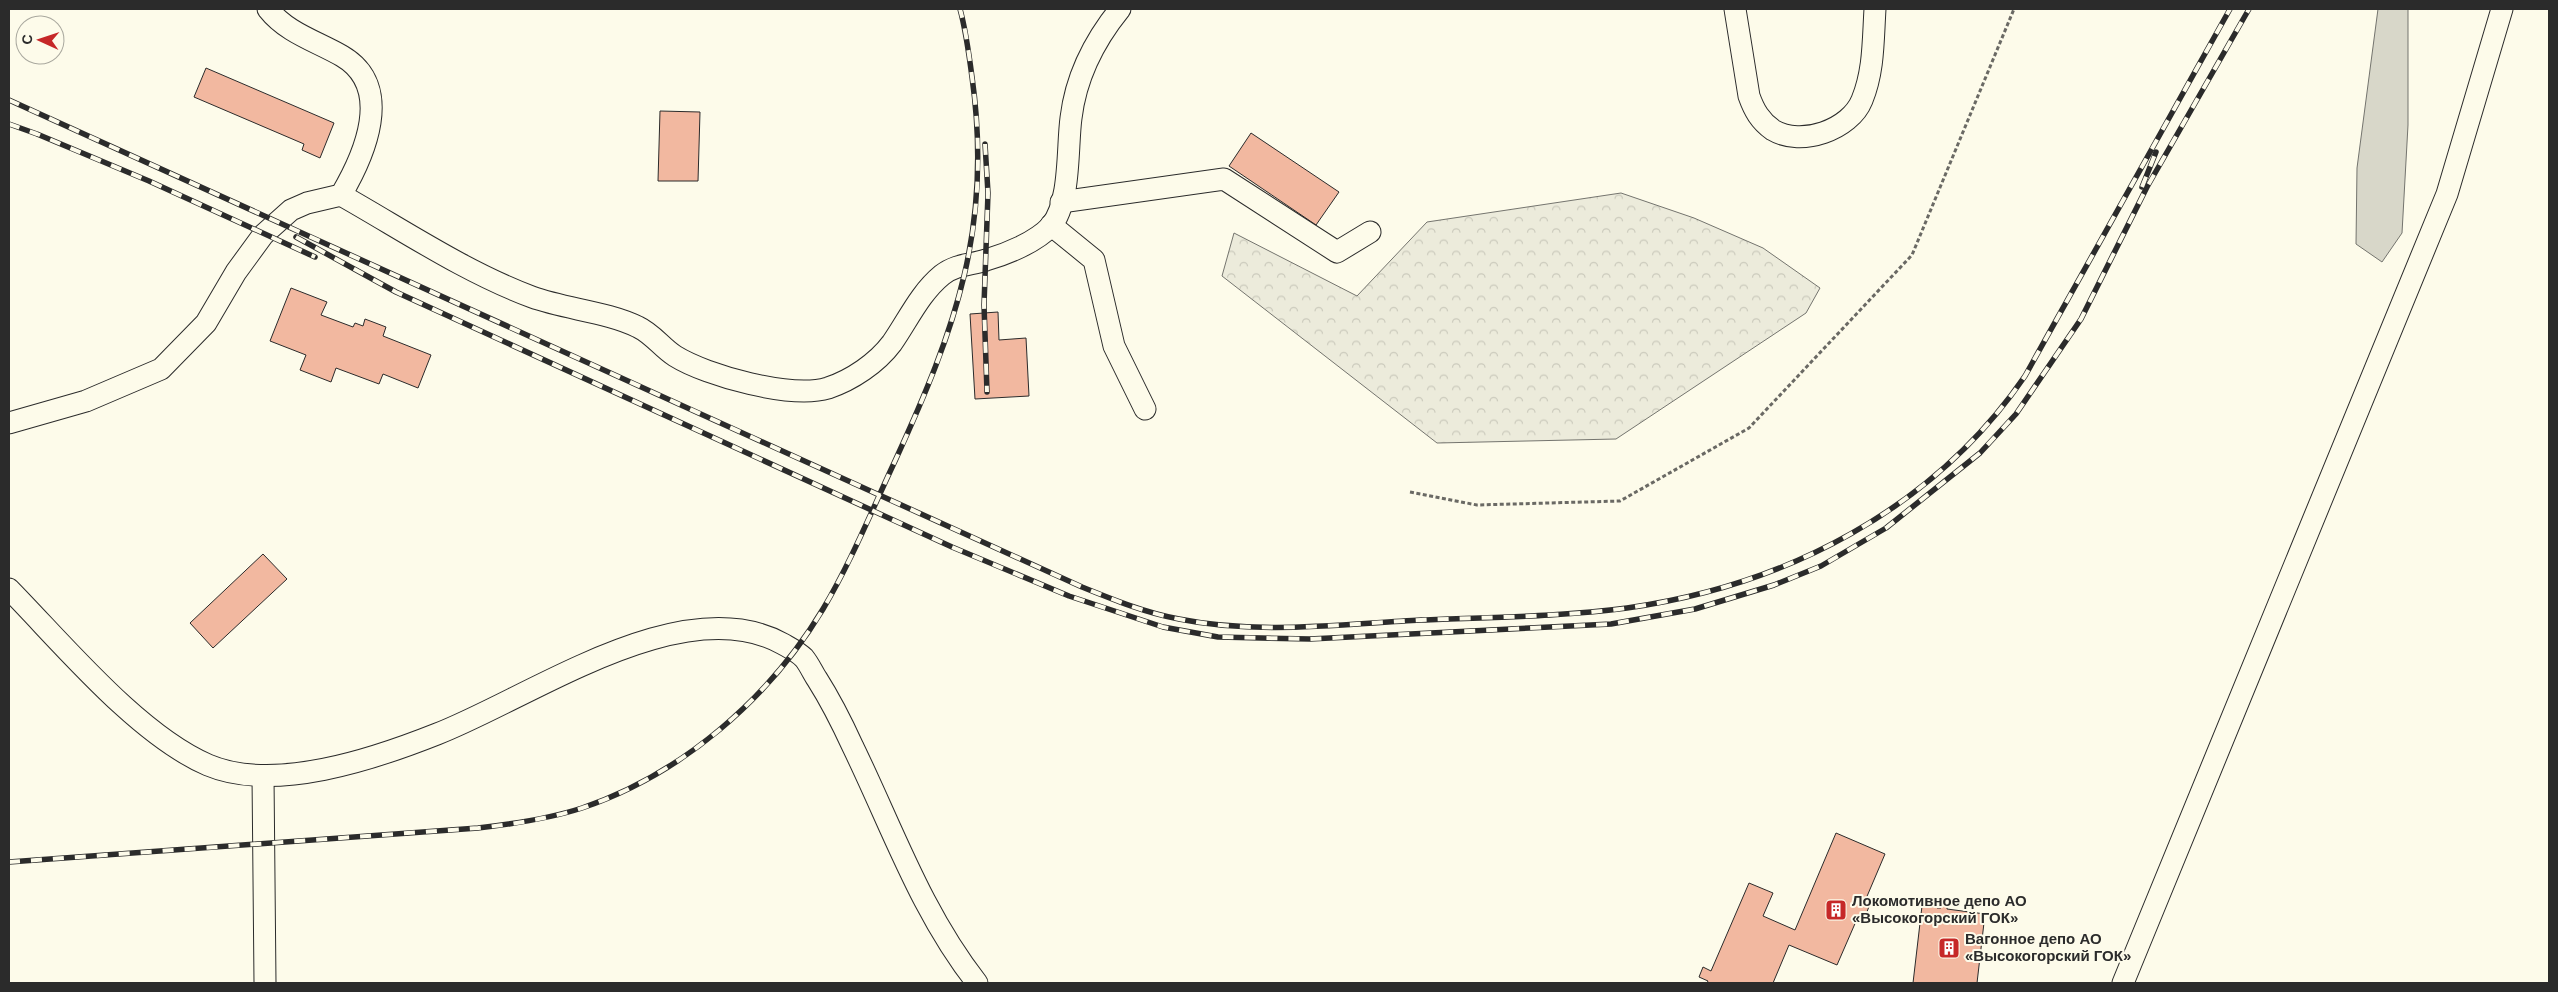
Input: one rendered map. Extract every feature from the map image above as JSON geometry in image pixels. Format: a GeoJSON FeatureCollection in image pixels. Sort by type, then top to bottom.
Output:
{"type":"FeatureCollection","features":[{"type":"Feature","properties":{"kind":"street"},"geometry":{"type":"LineString","coordinates":[[268,9],[287,27],[343,56],[366,79],[370,99],[366,144],[359,164],[341,195]]}},
{"type":"Feature","properties":{"kind":"street"},"geometry":{"type":"LineString","coordinates":[[9,422],[86,401],[161,369],[206,323],[236,272],[264,235],[291,210],[307,203],[341,195],[497,283],[534,298],[637,327],[682,360],[755,385],[784,390],[828,388],[861,372],[890,346],[920,299],[944,274],[968,263],[985,261],[1037,238],[1051,225],[1058,214],[1061,202],[1067,167],[1071,116],[1081,74],[1100,33],[1120,9]]}},
{"type":"Feature","properties":{"kind":"street"},"geometry":{"type":"LineString","coordinates":[[1735,9],[1752,106],[1759,117],[1774,130],[1793,136],[1817,134],[1839,127],[1852,117],[1862,101],[1872,67],[1875,9]]}},
{"type":"Feature","properties":{"kind":"street"},"geometry":{"type":"LineString","coordinates":[[2123,983],[2447,194],[2502,9]]}},
{"type":"Feature","properties":{"kind":"street"},"geometry":{"type":"LineString","coordinates":[[1061,202],[1224,180],[1337,252],[1370,232]]}},
{"type":"Feature","properties":{"kind":"street"},"geometry":{"type":"LineString","coordinates":[[1051,225],[1094,260],[1114,346],[1145,409]]}},
{"type":"Feature","properties":{"kind":"street"},"geometry":{"type":"LineString","coordinates":[[9,589],[115,697],[148,726],[183,752],[210,766],[234,773],[263,776],[312,771],[367,758],[438,734],[597,659],[678,631],[722,629],[758,633],[774,639],[804,658],[836,710],[888,818],[918,892],[951,951],[976,983]]}},
{"type":"Feature","properties":{"kind":"street"},"geometry":{"type":"LineString","coordinates":[[263,776],[265,983]]}},
{"type":"Feature","properties":{"kind":"path"},"geometry":{"type":"LineString","coordinates":[[1410,492],[1477,505],[1620,501],[1749,428],[1912,255],[2014,9]]}},
{"type":"Feature","properties":{"kind":"green space"},"geometry":{"type":"Polygon","coordinates":[[[1621,193],[1694,218],[1763,248],[1820,288],[1806,313],[1616,439],[1437,443],[1222,276],[1234,233],[1357,296],[1427,222],[1621,193]]]}},
{"type":"Feature","properties":{"kind":"shaded area"},"geometry":{"type":"Polygon","coordinates":[[[2378,9],[2408,9],[2408,125],[2402,233],[2382,262],[2356,244],[2357,168],[2378,9]]]}},
{"type":"Feature","properties":{"kind":"building"},"geometry":{"type":"Polygon","coordinates":[[[206,68],[334,123],[320,158],[302,150],[304,144],[194,97],[206,68]]]}},
{"type":"Feature","properties":{"kind":"building"},"geometry":{"type":"Polygon","coordinates":[[[660,111],[700,112],[698,181],[658,181],[660,111]]]}},
{"type":"Feature","properties":{"kind":"building"},"geometry":{"type":"Polygon","coordinates":[[[1251,133],[1339,192],[1316,225],[1229,166],[1251,133]]]}},
{"type":"Feature","properties":{"kind":"building"},"geometry":{"type":"Polygon","coordinates":[[[291,288],[327,302],[321,315],[353,327],[355,323],[363,326],[365,319],[386,327],[383,336],[431,355],[418,388],[383,374],[379,384],[336,368],[331,382],[300,370],[306,355],[270,341],[291,288]]]}},
{"type":"Feature","properties":{"kind":"building"},"geometry":{"type":"Polygon","coordinates":[[[998,312],[999,340],[1026,338],[1029,396],[975,399],[970,314],[998,312]]]}},
{"type":"Feature","properties":{"kind":"building"},"geometry":{"type":"Polygon","coordinates":[[[263,554],[287,579],[213,648],[190,623],[263,554]]]}},
{"type":"Feature","properties":{"kind":"building","name":"Локомотивное депо АО «Высокогорский ГОК»"},"geometry":{"type":"Polygon","coordinates":[[[1836,833],[1885,854],[1865,901],[1870,904],[1863,922],[1857,919],[1837,965],[1789,945],[1773,983],[1707,983],[1708,981],[1699,977],[1703,967],[1711,971],[1749,883],[1773,893],[1763,916],[1795,930],[1836,833]]]}},
{"type":"Feature","properties":{"kind":"building","name":"Вагонное депо АО «Высокогорский ГОК»"},"geometry":{"type":"Polygon","coordinates":[[[1930,901],[1938,902],[1937,908],[1941,908],[1942,901],[1947,902],[1947,909],[1985,914],[1977,983],[1913,983],[1922,906],[1929,907],[1930,901]]]}},
{"type":"Feature","properties":{"kind":"railway"},"geometry":{"type":"LineString","coordinates":[[9,862],[478,828],[530,821],[582,808],[619,793],[654,775],[688,754],[720,730],[777,673],[823,609],[861,536],[917,412],[952,320],[964,275],[973,229],[977,181],[977,131],[972,77],[966,34],[960,9]]}},
{"type":"Feature","properties":{"kind":"railway"},"geometry":{"type":"LineString","coordinates":[[9,100],[1082,587],[1142,610],[1209,624],[1269,627],[1331,626],[1576,613],[1627,608],[1686,597],[1743,581],[1798,560],[1851,534],[1901,502],[1947,465],[1988,423],[2025,376],[2230,9]]}},
{"type":"Feature","properties":{"kind":"railway"},"geometry":{"type":"LineString","coordinates":[[296,237],[396,292],[952,547],[1069,596],[1163,627],[1218,637],[1310,639],[1611,624],[1695,609],[1774,585],[1821,566],[1886,528],[1980,453],[2016,414],[2081,319],[2147,187],[2249,9]]}},
{"type":"Feature","properties":{"kind":"railway"},"geometry":{"type":"LineString","coordinates":[[9,124],[149,181],[315,257]]}},
{"type":"Feature","properties":{"kind":"railway"},"geometry":{"type":"LineString","coordinates":[[985,144],[988,193],[984,305],[987,392]]}},
{"type":"Feature","properties":{"kind":"railway"},"geometry":{"type":"LineString","coordinates":[[2142,187],[2156,152]]}},
{"type":"Feature","properties":{"kind":"place","name":"Локомотивное депо АО «Высокогорский ГОК»"},"geometry":{"type":"Point","coordinates":[1836,910]}},
{"type":"Feature","properties":{"kind":"place","name":"Вагонное депо АО «Высокогорский ГОК»"},"geometry":{"type":"Point","coordinates":[1949,948]}}]}
